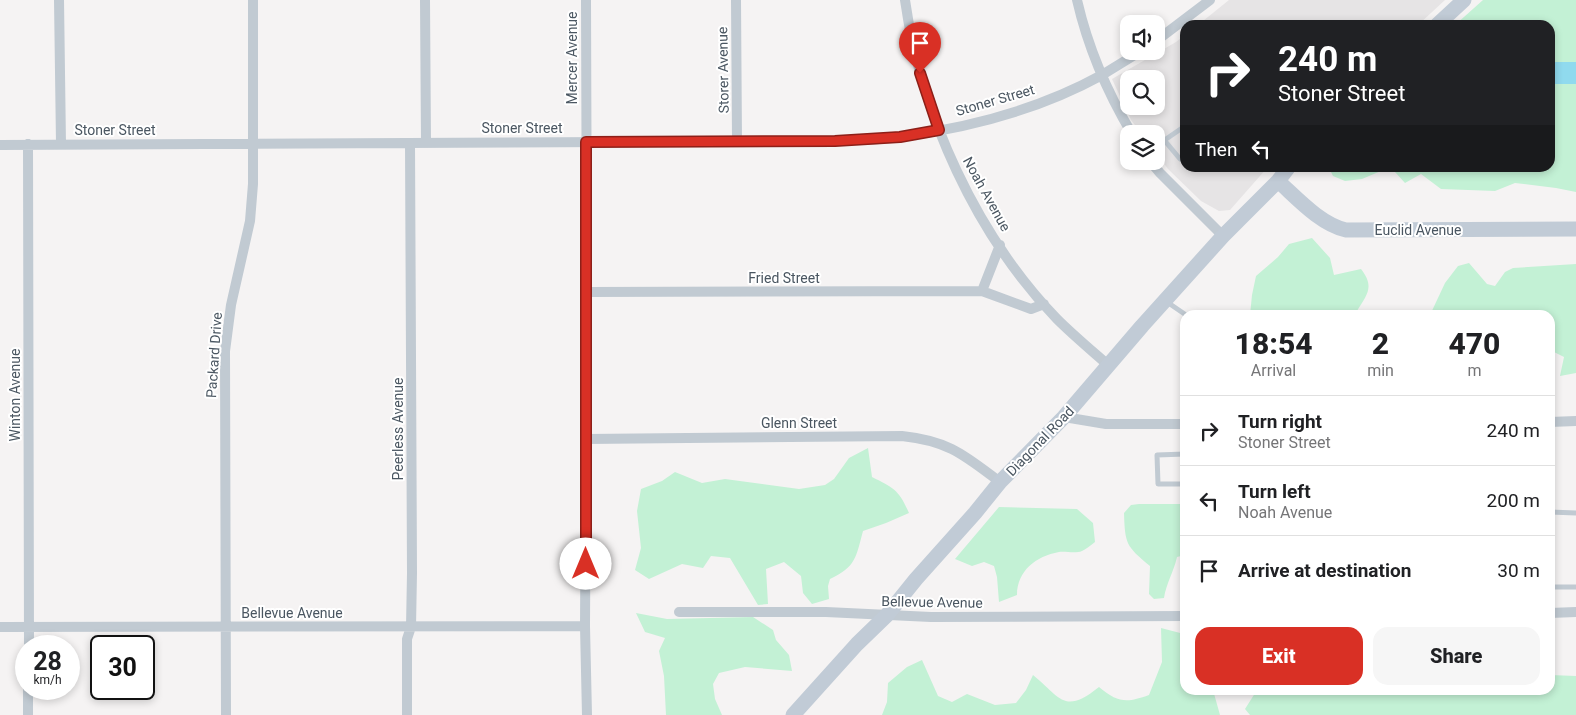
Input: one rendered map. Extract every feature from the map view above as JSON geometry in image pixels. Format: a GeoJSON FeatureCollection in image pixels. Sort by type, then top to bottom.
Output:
{"type":"FeatureCollection","features":[{"type":"Feature","properties":{"kind":"street"},"geometry":{"type":"LineString","coordinates":[[59,0],[61,144]]}},
{"type":"Feature","properties":{"kind":"street","name":"Packard Drive"},"geometry":{"type":"LineString","coordinates":[[226,715],[225,351],[231,305],[250,221],[254,184],[253,0]]}},
{"type":"Feature","properties":{"kind":"street"},"geometry":{"type":"LineString","coordinates":[[425,0],[426,142]]}},
{"type":"Feature","properties":{"kind":"street","name":"Mercer Avenue"},"geometry":{"type":"LineString","coordinates":[[586,0],[585,626],[588,715]]}},
{"type":"Feature","properties":{"kind":"street","name":"Storer Avenue"},"geometry":{"type":"LineString","coordinates":[[736,0],[737,140]]}},
{"type":"Feature","properties":{"kind":"street","name":"Noah Avenue"},"geometry":{"type":"LineString","coordinates":[[905,0],[916,59],[939,130],[956,170],[984,220],[1031,289],[1062,324],[1108,365]]}},
{"type":"Feature","properties":{"kind":"street"},"geometry":{"type":"LineString","coordinates":[[1077,0],[1087,39],[1101,75],[1127,125]]}},
{"type":"Feature","properties":{"kind":"street"},"geometry":{"type":"LineString","coordinates":[[1184,20],[1210,0]]}},
{"type":"Feature","properties":{"kind":"street"},"geometry":{"type":"LineString","coordinates":[[1442,20],[1464,0]]}},
{"type":"Feature","properties":{"kind":"street"},"geometry":{"type":"LineString","coordinates":[[1165,34],[1180,23]]}},
{"type":"Feature","properties":{"kind":"street","name":"Stoner Street"},"geometry":{"type":"LineString","coordinates":[[0,145],[835,141],[881,139],[983,121],[1029,106],[1101,75],[1126,60]]}},
{"type":"Feature","properties":{"kind":"street","name":"Peerless Avenue"},"geometry":{"type":"LineString","coordinates":[[407,715],[407,639],[411,627],[412,461],[410,143]]}},
{"type":"Feature","properties":{"kind":"street","name":"Winton Avenue"},"geometry":{"type":"LineString","coordinates":[[28,144],[29,635]]}},
{"type":"Feature","properties":{"kind":"street"},"geometry":{"type":"LineString","coordinates":[[1158,170],[1224,236]]}},
{"type":"Feature","properties":{"kind":"street","name":"Diagonal Road"},"geometry":{"type":"LineString","coordinates":[[792,715],[851,650],[887,615],[1000,482],[1064,417],[1165,300],[1285,172]]}},
{"type":"Feature","properties":{"kind":"street","name":"Euclid Avenue"},"geometry":{"type":"LineString","coordinates":[[1278,181],[1326,222],[1336,228],[1346,230],[1576,229]]}},
{"type":"Feature","properties":{"kind":"street"},"geometry":{"type":"LineString","coordinates":[[982,292],[1000,245]]}},
{"type":"Feature","properties":{"kind":"street","name":"Fried Street"},"geometry":{"type":"LineString","coordinates":[[587,292],[982,292],[1031,309],[1044,304]]}},
{"type":"Feature","properties":{"kind":"street"},"geometry":{"type":"LineString","coordinates":[[1064,417],[1106,424],[1180,424]]}},
{"type":"Feature","properties":{"kind":"street"},"geometry":{"type":"LineString","coordinates":[[1555,422],[1576,422]]}},
{"type":"Feature","properties":{"kind":"street","name":"Glenn Street"},"geometry":{"type":"LineString","coordinates":[[586,439],[902,436],[920,438],[948,446],[967,457],[1000,482]]}},
{"type":"Feature","properties":{"kind":"street","name":"Bellevue Avenue"},"geometry":{"type":"LineString","coordinates":[[679,612],[826,612],[931,617],[1180,616]]}},
{"type":"Feature","properties":{"kind":"street"},"geometry":{"type":"LineString","coordinates":[[1555,613],[1576,612]]}},
{"type":"Feature","properties":{"kind":"street","name":"Bellevue Avenue"},"geometry":{"type":"LineString","coordinates":[[0,627],[585,626]]}},
{"type":"Feature","properties":{"kind":"street"},"geometry":{"type":"LineString","coordinates":[[28,700],[28,715]]}},
{"type":"Feature","properties":{"kind":"lane"},"geometry":{"type":"LineString","coordinates":[[1180,130],[1165,141],[1180,159]]}},
{"type":"Feature","properties":{"kind":"lane"},"geometry":{"type":"LineString","coordinates":[[1165,300],[1180,311]]}},
{"type":"Feature","properties":{"kind":"lane"},"geometry":{"type":"LineString","coordinates":[[1180,454],[1157,455],[1158,484],[1180,484]]}},
{"type":"Feature","properties":{"kind":"lane"},"geometry":{"type":"LineString","coordinates":[[1555,512],[1576,513]]}},
{"type":"Feature","properties":{"kind":"lane"},"geometry":{"type":"LineString","coordinates":[[1555,587],[1576,587]]}},
{"type":"Feature","properties":{"kind":"shaded area"},"geometry":{"type":"Polygon","coordinates":[[[1229,0],[1445,0],[1423,20],[1204,20],[1229,0]]]}},
{"type":"Feature","properties":{"kind":"shaded area"},"geometry":{"type":"Polygon","coordinates":[[[1180,39],[1180,172],[1263,172],[1230,210],[1219,211],[1201,201],[1165,165],[1165,125],[1135,125],[1129,115],[1165,115],[1165,70],[1128,70],[1145,60],[1165,60],[1165,48],[1180,39]]]}},
{"type":"Feature","properties":{"kind":"shaded area"},"geometry":{"type":"Polygon","coordinates":[[[1120,74],[1120,96],[1112,79],[1120,74]]]}},
{"type":"Feature","properties":{"kind":"green space"},"geometry":{"type":"Polygon","coordinates":[[[1483,0],[1576,0],[1576,192],[1515,183],[1495,191],[1441,189],[1421,174],[1405,183],[1395,172],[1555,172],[1555,20],[1461,20],[1483,0]]]}},
{"type":"Feature","properties":{"kind":"green space"},"geometry":{"type":"Polygon","coordinates":[[[1331,172],[1379,172],[1362,179],[1345,181],[1333,176],[1331,172]]]}},
{"type":"Feature","properties":{"kind":"green space"},"geometry":{"type":"Polygon","coordinates":[[[1312,238],[1330,258],[1334,275],[1361,269],[1369,286],[1358,310],[1250,310],[1256,276],[1278,257],[1289,244],[1312,238]]]}},
{"type":"Feature","properties":{"kind":"green space"},"geometry":{"type":"Polygon","coordinates":[[[1469,263],[1487,284],[1495,286],[1505,272],[1513,268],[1576,264],[1576,373],[1560,376],[1564,357],[1555,352],[1555,310],[1432,310],[1445,283],[1458,266],[1469,263]]]}},
{"type":"Feature","properties":{"kind":"green space"},"geometry":{"type":"Polygon","coordinates":[[[868,448],[872,477],[895,490],[909,513],[863,531],[854,560],[839,575],[830,579],[828,586],[829,599],[812,604],[803,593],[801,576],[784,562],[766,569],[768,604],[758,605],[730,558],[711,556],[703,568],[682,564],[649,579],[635,570],[641,548],[637,511],[641,489],[662,481],[675,472],[702,483],[725,479],[799,489],[825,485],[834,479],[849,458],[868,448]]]}},
{"type":"Feature","properties":{"kind":"green space"},"geometry":{"type":"Polygon","coordinates":[[[1180,504],[1180,556],[1177,557],[1164,598],[1154,599],[1149,594],[1150,566],[1128,544],[1124,513],[1131,505],[1180,504]]]}},
{"type":"Feature","properties":{"kind":"green space"},"geometry":{"type":"Polygon","coordinates":[[[999,507],[1077,509],[1093,523],[1095,542],[1082,551],[1059,552],[1036,561],[1029,566],[1020,579],[1017,595],[999,602],[994,566],[984,562],[972,566],[955,559],[999,507]]]}},
{"type":"Feature","properties":{"kind":"green space"},"geometry":{"type":"Polygon","coordinates":[[[636,613],[667,619],[753,617],[773,630],[776,640],[789,655],[792,671],[745,667],[719,673],[713,684],[715,699],[722,715],[666,715],[664,676],[659,651],[665,638],[645,632],[636,613]]]}},
{"type":"Feature","properties":{"kind":"green space"},"geometry":{"type":"Polygon","coordinates":[[[1161,628],[1180,633],[1180,695],[1214,695],[1220,715],[882,715],[887,702],[888,683],[907,667],[922,660],[938,696],[952,702],[967,694],[995,705],[1016,703],[1026,690],[1033,675],[1057,696],[1070,702],[1078,700],[1099,687],[1117,699],[1141,698],[1149,695],[1162,662],[1161,628]]]}},
{"type":"Feature","properties":{"kind":"green space"},"geometry":{"type":"Polygon","coordinates":[[[1555,675],[1576,676],[1576,715],[1250,715],[1245,709],[1254,695],[1555,695],[1555,675]]]}},
{"type":"Feature","properties":{"kind":"water"},"geometry":{"type":"Polygon","coordinates":[[[1555,62],[1576,62],[1576,84],[1555,84],[1555,62]]]}},
{"type":"Feature","properties":{"kind":"route"},"geometry":{"type":"LineString","coordinates":[[586,564],[586,142],[835,141],[900,137],[939,130],[920,73]]}}]}
